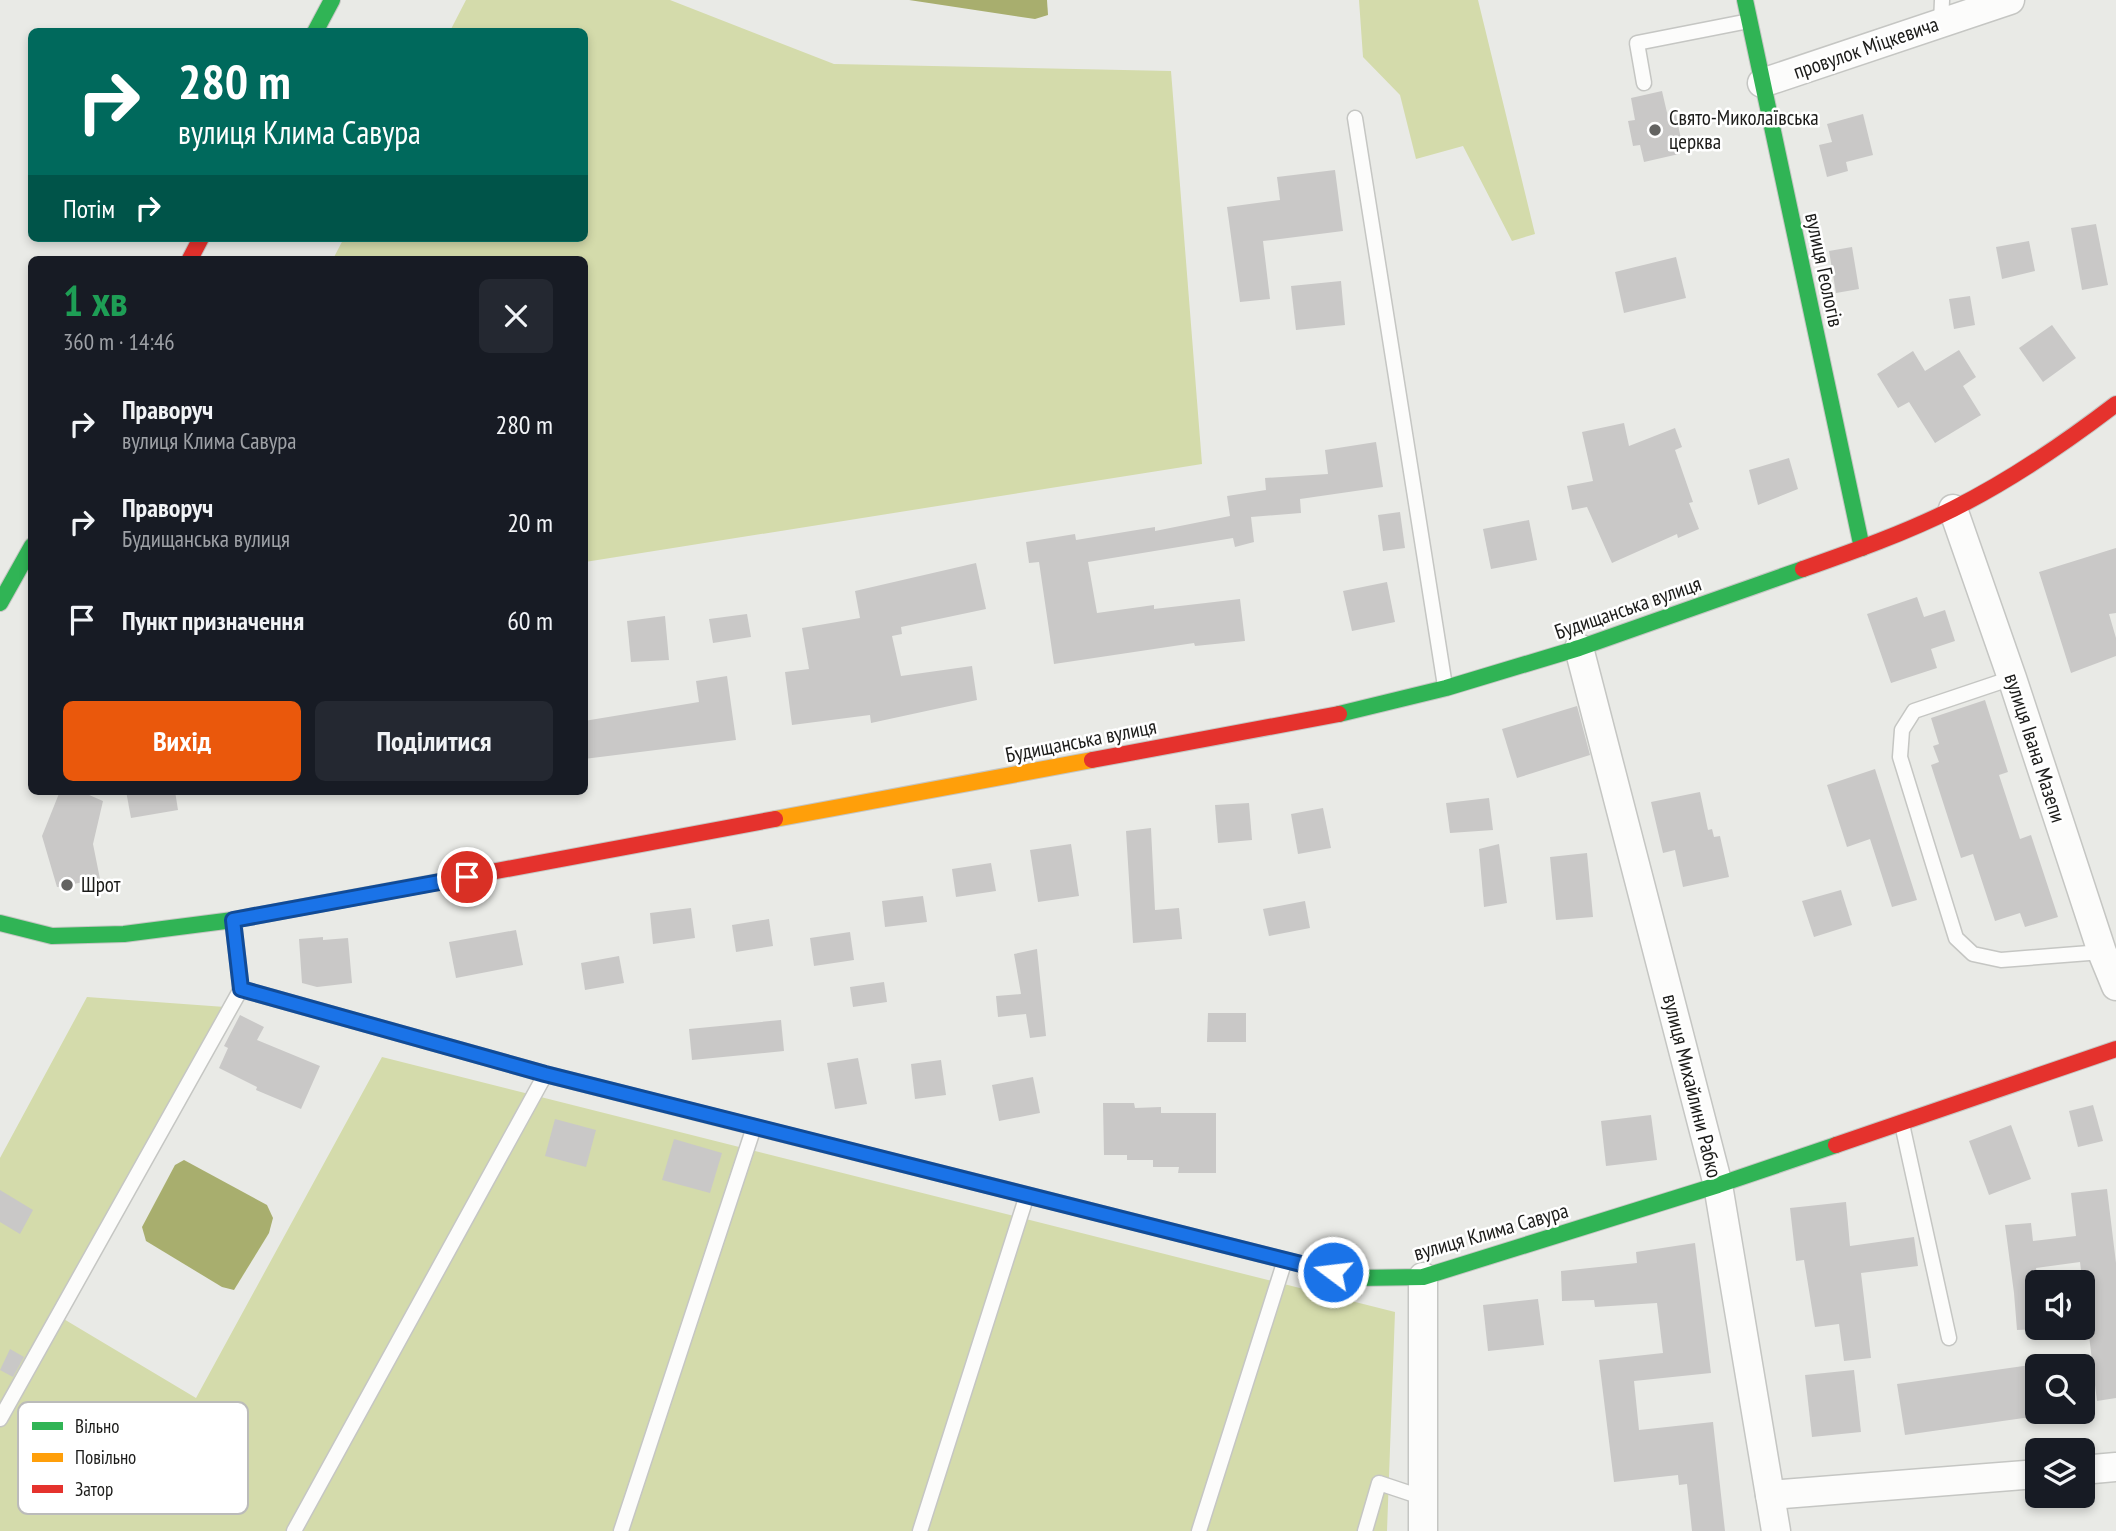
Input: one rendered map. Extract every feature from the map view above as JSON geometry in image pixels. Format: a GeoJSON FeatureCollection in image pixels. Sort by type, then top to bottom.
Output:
{"type":"FeatureCollection","features":[{"type":"Feature","properties":{"kind":"main road"},"geometry":{"type":"LineString","coordinates":[[317,28],[332,0]]}},
{"type":"Feature","properties":{"kind":"main road","name":"вулиця Геологів"},"geometry":{"type":"LineString","coordinates":[[1745,0],[1862,548]]}},
{"type":"Feature","properties":{"kind":"main road","name":"Будищанська вулиця"},"geometry":{"type":"LineString","coordinates":[[0,923],[52,936],[124,934],[233,920],[1339,714],[1446,688],[1579,648],[1862,548],[1953,509],[2057,449],[2116,404]]}},
{"type":"Feature","properties":{"kind":"main road"},"geometry":{"type":"LineString","coordinates":[[0,603],[28,553]]}},
{"type":"Feature","properties":{"kind":"main road"},"geometry":{"type":"LineString","coordinates":[[233,920],[241,989]]}},
{"type":"Feature","properties":{"kind":"main road","name":"вулиця Клима Савура"},"geometry":{"type":"LineString","coordinates":[[241,989],[545,1074],[1356,1278],[1423,1277],[1718,1185],[2116,1049]]}},
{"type":"Feature","properties":{"kind":"street","name":"провулок Міцкевича"},"geometry":{"type":"LineString","coordinates":[[1762,83],[1941,11],[2010,0]]}},
{"type":"Feature","properties":{"kind":"street","name":"вулиця Івана Мазепи"},"geometry":{"type":"LineString","coordinates":[[1953,509],[2102,952],[2116,986]]}},
{"type":"Feature","properties":{"kind":"street","name":"вулиця Михайлини Рабко"},"geometry":{"type":"LineString","coordinates":[[1579,648],[1718,1185],[1776,1531]]}},
{"type":"Feature","properties":{"kind":"street"},"geometry":{"type":"LineString","coordinates":[[1423,1277],[1423,1531]]}},
{"type":"Feature","properties":{"kind":"street"},"geometry":{"type":"LineString","coordinates":[[2095,1469],[2116,1468]]}},
{"type":"Feature","properties":{"kind":"street"},"geometry":{"type":"LineString","coordinates":[[1770,1495],[2025,1475]]}},
{"type":"Feature","properties":{"kind":"lane"},"geometry":{"type":"LineString","coordinates":[[1644,83],[1637,43],[1750,20]]}},
{"type":"Feature","properties":{"kind":"lane"},"geometry":{"type":"LineString","coordinates":[[1355,118],[1446,688]]}},
{"type":"Feature","properties":{"kind":"lane"},"geometry":{"type":"LineString","coordinates":[[2012,678],[1914,711],[1902,730],[1900,757],[1956,938],[1973,954],[2001,960],[2102,952]]}},
{"type":"Feature","properties":{"kind":"lane"},"geometry":{"type":"LineString","coordinates":[[0,1419],[241,989]]}},
{"type":"Feature","properties":{"kind":"lane"},"geometry":{"type":"LineString","coordinates":[[294,1531],[545,1074]]}},
{"type":"Feature","properties":{"kind":"lane"},"geometry":{"type":"LineString","coordinates":[[1901,1123],[1949,1338]]}},
{"type":"Feature","properties":{"kind":"lane"},"geometry":{"type":"LineString","coordinates":[[621,1531],[754,1126]]}},
{"type":"Feature","properties":{"kind":"lane"},"geometry":{"type":"LineString","coordinates":[[919,1531],[1027,1194]]}},
{"type":"Feature","properties":{"kind":"lane"},"geometry":{"type":"LineString","coordinates":[[1199,1531],[1285,1259]]}},
{"type":"Feature","properties":{"kind":"lane"},"geometry":{"type":"LineString","coordinates":[[1365,1531],[1379,1483],[1424,1498]]}},
{"type":"Feature","properties":{"kind":"shaded area"},"geometry":{"type":"Polygon","coordinates":[[[466,0],[670,0],[834,64],[1171,71],[1202,464],[588,562],[588,256],[335,256],[342,242],[588,242],[588,28],[452,28],[466,0]]]}},
{"type":"Feature","properties":{"kind":"shaded area"},"geometry":{"type":"Polygon","coordinates":[[[909,0],[1047,0],[1048,15],[1035,19],[909,0]]]}},
{"type":"Feature","properties":{"kind":"shaded area"},"geometry":{"type":"Polygon","coordinates":[[[1359,0],[1478,0],[1535,234],[1512,241],[1463,146],[1416,159],[1400,95],[1363,57],[1359,0]]]}},
{"type":"Feature","properties":{"kind":"shaded area"},"geometry":{"type":"Polygon","coordinates":[[[87,997],[225,1007],[52,1312],[196,1398],[382,1057],[1395,1312],[1387,1531],[0,1531],[0,1158],[87,997]]]}},
{"type":"Feature","properties":{"kind":"shaded area"},"geometry":{"type":"Polygon","coordinates":[[[184,1160],[267,1205],[273,1218],[269,1233],[234,1290],[222,1287],[146,1241],[142,1227],[175,1165],[184,1160]]]}},
{"type":"Feature","properties":{"kind":"building","name":"Свято-Миколаївська церква"},"geometry":{"type":"Polygon","coordinates":[[[1662,91],[1668,117],[1676,115],[1681,139],[1676,140],[1679,154],[1644,162],[1640,145],[1633,146],[1628,121],[1635,120],[1631,98],[1662,91]]]}},
{"type":"Feature","properties":{"kind":"building"},"geometry":{"type":"Polygon","coordinates":[[[1863,114],[1873,155],[1846,162],[1848,171],[1827,177],[1819,145],[1832,142],[1827,124],[1863,114]]]}},
{"type":"Feature","properties":{"kind":"building"},"geometry":{"type":"Polygon","coordinates":[[[1335,170],[1343,231],[1263,241],[1270,299],[1240,302],[1227,207],[1280,200],[1277,177],[1335,170]]]}},
{"type":"Feature","properties":{"kind":"building"},"geometry":{"type":"Polygon","coordinates":[[[2096,224],[2108,285],[2082,290],[2071,228],[2096,224]]]}},
{"type":"Feature","properties":{"kind":"building"},"geometry":{"type":"Polygon","coordinates":[[[2029,241],[2035,271],[2002,279],[1996,247],[2029,241]]]}},
{"type":"Feature","properties":{"kind":"building"},"geometry":{"type":"Polygon","coordinates":[[[1852,247],[1859,289],[1836,293],[1829,251],[1852,247]]]}},
{"type":"Feature","properties":{"kind":"building"},"geometry":{"type":"Polygon","coordinates":[[[1676,257],[1686,298],[1624,313],[1615,272],[1676,257]]]}},
{"type":"Feature","properties":{"kind":"building"},"geometry":{"type":"Polygon","coordinates":[[[1341,281],[1345,325],[1296,330],[1291,286],[1341,281]]]}},
{"type":"Feature","properties":{"kind":"building"},"geometry":{"type":"Polygon","coordinates":[[[1970,296],[1975,325],[1954,329],[1949,299],[1970,296]]]}},
{"type":"Feature","properties":{"kind":"building"},"geometry":{"type":"Polygon","coordinates":[[[2052,325],[2076,358],[2043,382],[2019,348],[2052,325]]]}},
{"type":"Feature","properties":{"kind":"building"},"geometry":{"type":"Polygon","coordinates":[[[1959,350],[1976,377],[1963,386],[1981,415],[1935,443],[1909,402],[1898,408],[1877,374],[1913,351],[1925,371],[1959,350]]]}},
{"type":"Feature","properties":{"kind":"building"},"geometry":{"type":"Polygon","coordinates":[[[1624,423],[1629,446],[1675,428],[1682,447],[1675,450],[1693,502],[1689,503],[1699,529],[1678,538],[1677,534],[1612,563],[1587,507],[1572,510],[1567,486],[1593,481],[1582,432],[1624,423]]]}},
{"type":"Feature","properties":{"kind":"building"},"geometry":{"type":"Polygon","coordinates":[[[1376,442],[1383,487],[1300,499],[1301,513],[1251,517],[1254,542],[1235,547],[1233,538],[1088,562],[1097,613],[1154,605],[1154,609],[1240,599],[1245,641],[1195,646],[1194,643],[1054,664],[1039,562],[1029,563],[1026,542],[1075,534],[1076,540],[1155,527],[1155,531],[1230,516],[1227,496],[1266,490],[1265,478],[1328,474],[1325,450],[1376,442]]]}},
{"type":"Feature","properties":{"kind":"building"},"geometry":{"type":"Polygon","coordinates":[[[1789,458],[1798,489],[1758,505],[1749,470],[1789,458]]]}},
{"type":"Feature","properties":{"kind":"building"},"geometry":{"type":"Polygon","coordinates":[[[1400,512],[1405,548],[1383,551],[1378,515],[1400,512]]]}},
{"type":"Feature","properties":{"kind":"building"},"geometry":{"type":"Polygon","coordinates":[[[1529,520],[1537,560],[1491,569],[1483,529],[1529,520]]]}},
{"type":"Feature","properties":{"kind":"building"},"geometry":{"type":"Polygon","coordinates":[[[2116,548],[2116,613],[2109,614],[2116,638],[2116,656],[2071,673],[2039,572],[2116,548]]]}},
{"type":"Feature","properties":{"kind":"building"},"geometry":{"type":"Polygon","coordinates":[[[976,563],[986,609],[901,627],[902,634],[892,636],[901,676],[972,666],[977,700],[871,723],[870,715],[792,725],[785,672],[809,669],[802,628],[860,618],[855,591],[976,563]]]}},
{"type":"Feature","properties":{"kind":"building"},"geometry":{"type":"Polygon","coordinates":[[[1387,582],[1395,622],[1352,631],[1343,591],[1387,582]]]}},
{"type":"Feature","properties":{"kind":"building"},"geometry":{"type":"Polygon","coordinates":[[[1917,597],[1924,617],[1945,610],[1955,641],[1931,649],[1937,668],[1891,683],[1867,614],[1917,597]]]}},
{"type":"Feature","properties":{"kind":"building"},"geometry":{"type":"Polygon","coordinates":[[[747,614],[751,637],[713,643],[709,619],[747,614]]]}},
{"type":"Feature","properties":{"kind":"building"},"geometry":{"type":"Polygon","coordinates":[[[665,616],[669,660],[631,662],[627,621],[665,616]]]}},
{"type":"Feature","properties":{"kind":"building"},"geometry":{"type":"Polygon","coordinates":[[[727,676],[736,740],[588,758],[588,720],[699,702],[696,681],[727,676]]]}},
{"type":"Feature","properties":{"kind":"building"},"geometry":{"type":"Polygon","coordinates":[[[1985,700],[2008,772],[1999,775],[2020,839],[2031,835],[2058,917],[2025,927],[2020,913],[1995,921],[1973,854],[1961,858],[1931,765],[1939,762],[1933,746],[1939,744],[1931,718],[1985,700]]]}},
{"type":"Feature","properties":{"kind":"building"},"geometry":{"type":"Polygon","coordinates":[[[1577,706],[1590,755],[1517,778],[1502,729],[1577,706]]]}},
{"type":"Feature","properties":{"kind":"building"},"geometry":{"type":"Polygon","coordinates":[[[1875,769],[1917,900],[1892,907],[1870,839],[1847,847],[1827,785],[1875,769]]]}},
{"type":"Feature","properties":{"kind":"building"},"geometry":{"type":"Polygon","coordinates":[[[1700,792],[1708,830],[1712,829],[1714,837],[1720,836],[1729,877],[1683,887],[1675,850],[1663,853],[1651,802],[1700,792]]]}},
{"type":"Feature","properties":{"kind":"building"},"geometry":{"type":"Polygon","coordinates":[[[58,795],[89,795],[103,801],[93,844],[100,879],[57,887],[42,836],[58,795]]]}},
{"type":"Feature","properties":{"kind":"building"},"geometry":{"type":"Polygon","coordinates":[[[127,795],[176,795],[178,810],[131,818],[127,795]]]}},
{"type":"Feature","properties":{"kind":"building"},"geometry":{"type":"Polygon","coordinates":[[[1489,798],[1493,830],[1450,833],[1446,803],[1489,798]]]}},
{"type":"Feature","properties":{"kind":"building"},"geometry":{"type":"Polygon","coordinates":[[[1249,803],[1252,840],[1218,843],[1215,805],[1249,803]]]}},
{"type":"Feature","properties":{"kind":"building"},"geometry":{"type":"Polygon","coordinates":[[[1323,808],[1331,848],[1298,854],[1291,814],[1323,808]]]}},
{"type":"Feature","properties":{"kind":"building"},"geometry":{"type":"Polygon","coordinates":[[[1151,828],[1155,910],[1179,908],[1182,939],[1133,943],[1126,831],[1151,828]]]}},
{"type":"Feature","properties":{"kind":"building"},"geometry":{"type":"Polygon","coordinates":[[[1071,844],[1079,896],[1038,902],[1030,850],[1071,844]]]}},
{"type":"Feature","properties":{"kind":"building"},"geometry":{"type":"Polygon","coordinates":[[[1499,844],[1507,903],[1484,907],[1479,849],[1499,844]]]}},
{"type":"Feature","properties":{"kind":"building"},"geometry":{"type":"Polygon","coordinates":[[[1587,853],[1593,917],[1556,920],[1550,857],[1587,853]]]}},
{"type":"Feature","properties":{"kind":"building"},"geometry":{"type":"Polygon","coordinates":[[[991,863],[996,891],[956,897],[952,869],[991,863]]]}},
{"type":"Feature","properties":{"kind":"building"},"geometry":{"type":"Polygon","coordinates":[[[1841,890],[1852,925],[1814,937],[1802,901],[1841,890]]]}},
{"type":"Feature","properties":{"kind":"building"},"geometry":{"type":"Polygon","coordinates":[[[923,896],[927,922],[885,927],[882,901],[923,896]]]}},
{"type":"Feature","properties":{"kind":"building"},"geometry":{"type":"Polygon","coordinates":[[[1305,901],[1310,928],[1269,936],[1263,909],[1305,901]]]}},
{"type":"Feature","properties":{"kind":"building"},"geometry":{"type":"Polygon","coordinates":[[[691,908],[695,938],[653,944],[650,913],[691,908]]]}},
{"type":"Feature","properties":{"kind":"building"},"geometry":{"type":"Polygon","coordinates":[[[769,919],[773,946],[736,952],[732,925],[769,919]]]}},
{"type":"Feature","properties":{"kind":"building"},"geometry":{"type":"Polygon","coordinates":[[[516,930],[523,965],[456,978],[449,942],[516,930]]]}},
{"type":"Feature","properties":{"kind":"building"},"geometry":{"type":"Polygon","coordinates":[[[850,932],[854,960],[814,966],[810,938],[850,932]]]}},
{"type":"Feature","properties":{"kind":"building"},"geometry":{"type":"Polygon","coordinates":[[[323,937],[323,940],[348,938],[352,983],[317,987],[302,983],[299,939],[323,937]]]}},
{"type":"Feature","properties":{"kind":"building"},"geometry":{"type":"Polygon","coordinates":[[[1037,949],[1046,1036],[1030,1038],[1026,1014],[998,1017],[996,996],[1021,994],[1014,954],[1037,949]]]}},
{"type":"Feature","properties":{"kind":"building"},"geometry":{"type":"Polygon","coordinates":[[[619,956],[624,983],[585,990],[581,963],[619,956]]]}},
{"type":"Feature","properties":{"kind":"building"},"geometry":{"type":"Polygon","coordinates":[[[884,982],[887,1002],[853,1007],[850,987],[884,982]]]}},
{"type":"Feature","properties":{"kind":"building"},"geometry":{"type":"Polygon","coordinates":[[[1208,1013],[1246,1013],[1246,1042],[1207,1042],[1208,1013]]]}},
{"type":"Feature","properties":{"kind":"building"},"geometry":{"type":"Polygon","coordinates":[[[240,1015],[264,1027],[257,1040],[320,1066],[301,1109],[256,1090],[257,1087],[219,1068],[228,1048],[224,1046],[240,1015]]]}},
{"type":"Feature","properties":{"kind":"building"},"geometry":{"type":"Polygon","coordinates":[[[781,1020],[784,1051],[692,1060],[689,1029],[781,1020]]]}},
{"type":"Feature","properties":{"kind":"building"},"geometry":{"type":"Polygon","coordinates":[[[858,1058],[867,1104],[835,1109],[827,1063],[858,1058]]]}},
{"type":"Feature","properties":{"kind":"building"},"geometry":{"type":"Polygon","coordinates":[[[941,1060],[946,1095],[915,1099],[911,1064],[941,1060]]]}},
{"type":"Feature","properties":{"kind":"building"},"geometry":{"type":"Polygon","coordinates":[[[1033,1077],[1040,1113],[999,1121],[992,1085],[1033,1077]]]}},
{"type":"Feature","properties":{"kind":"building"},"geometry":{"type":"Polygon","coordinates":[[[1103,1103],[1134,1103],[1135,1108],[1161,1107],[1161,1113],[1216,1113],[1216,1173],[1178,1173],[1179,1167],[1153,1167],[1153,1160],[1127,1160],[1127,1155],[1104,1155],[1103,1103]]]}},
{"type":"Feature","properties":{"kind":"building"},"geometry":{"type":"Polygon","coordinates":[[[2093,1105],[2103,1141],[2078,1147],[2069,1111],[2093,1105]]]}},
{"type":"Feature","properties":{"kind":"building"},"geometry":{"type":"Polygon","coordinates":[[[1651,1115],[1657,1160],[1606,1166],[1601,1121],[1651,1115]]]}},
{"type":"Feature","properties":{"kind":"building"},"geometry":{"type":"Polygon","coordinates":[[[555,1119],[596,1130],[586,1167],[545,1156],[555,1119]]]}},
{"type":"Feature","properties":{"kind":"building"},"geometry":{"type":"Polygon","coordinates":[[[2011,1125],[2031,1179],[1989,1195],[1969,1141],[2011,1125]]]}},
{"type":"Feature","properties":{"kind":"building"},"geometry":{"type":"Polygon","coordinates":[[[674,1139],[722,1153],[710,1193],[662,1180],[674,1139]]]}},
{"type":"Feature","properties":{"kind":"building"},"geometry":{"type":"Polygon","coordinates":[[[2107,1189],[2116,1263],[2116,1398],[2097,1401],[2095,1354],[2091,1354],[2090,1340],[2095,1340],[2095,1270],[2081,1270],[2080,1262],[2025,1270],[2025,1330],[2017,1330],[2005,1225],[2031,1223],[2033,1241],[2076,1236],[2071,1193],[2107,1189]]]}},
{"type":"Feature","properties":{"kind":"building"},"geometry":{"type":"Polygon","coordinates":[[[0,1190],[33,1210],[20,1234],[0,1222],[0,1190]]]}},
{"type":"Feature","properties":{"kind":"building"},"geometry":{"type":"Polygon","coordinates":[[[1846,1202],[1850,1246],[1914,1237],[1918,1266],[1861,1273],[1871,1358],[1844,1361],[1839,1324],[1815,1327],[1804,1260],[1796,1261],[1790,1208],[1846,1202]]]}},
{"type":"Feature","properties":{"kind":"building"},"geometry":{"type":"Polygon","coordinates":[[[1695,1243],[1711,1373],[1634,1381],[1639,1430],[1713,1422],[1725,1531],[1692,1531],[1687,1484],[1679,1485],[1678,1475],[1614,1482],[1599,1360],[1663,1353],[1657,1303],[1595,1307],[1594,1300],[1562,1301],[1561,1271],[1637,1263],[1636,1252],[1695,1243]]]}},
{"type":"Feature","properties":{"kind":"building"},"geometry":{"type":"Polygon","coordinates":[[[1538,1299],[1544,1345],[1488,1351],[1483,1305],[1538,1299]]]}},
{"type":"Feature","properties":{"kind":"building"},"geometry":{"type":"Polygon","coordinates":[[[10,1349],[24,1357],[13,1377],[0,1370],[10,1349]]]}},
{"type":"Feature","properties":{"kind":"building"},"geometry":{"type":"Polygon","coordinates":[[[2025,1366],[2025,1418],[1905,1435],[1897,1384],[2025,1366]]]}},
{"type":"Feature","properties":{"kind":"building"},"geometry":{"type":"Polygon","coordinates":[[[1854,1370],[1861,1432],[1812,1437],[1805,1375],[1854,1370]]]}},
{"type":"Feature","properties":{"kind":"traffic: fast"},"geometry":{"type":"LineString","coordinates":[[317,28],[332,0]]}},
{"type":"Feature","properties":{"kind":"traffic: fast"},"geometry":{"type":"LineString","coordinates":[[1745,0],[1862,548]]}},
{"type":"Feature","properties":{"kind":"traffic: fast"},"geometry":{"type":"LineString","coordinates":[[0,603],[28,553]]}},
{"type":"Feature","properties":{"kind":"traffic: fast"},"geometry":{"type":"LineString","coordinates":[[1339,714],[1446,688],[1579,648],[1803,569]]}},
{"type":"Feature","properties":{"kind":"traffic: fast"},"geometry":{"type":"LineString","coordinates":[[0,923],[52,936],[124,934],[233,920],[475,875]]}},
{"type":"Feature","properties":{"kind":"traffic: fast"},"geometry":{"type":"LineString","coordinates":[[233,920],[241,989],[545,1074],[727,1120]]}},
{"type":"Feature","properties":{"kind":"traffic: fast"},"geometry":{"type":"LineString","coordinates":[[987,1185],[1356,1278],[1423,1277],[1718,1185],[1836,1145]]}},
{"type":"Feature","properties":{"kind":"traffic: slow"},"geometry":{"type":"LineString","coordinates":[[775,819],[1092,760]]}},
{"type":"Feature","properties":{"kind":"traffic: slow"},"geometry":{"type":"LineString","coordinates":[[727,1120],[987,1185]]}},
{"type":"Feature","properties":{"kind":"traffic: jam"},"geometry":{"type":"LineString","coordinates":[[192,256],[199,242]]}},
{"type":"Feature","properties":{"kind":"traffic: jam"},"geometry":{"type":"LineString","coordinates":[[1803,569],[1898,534],[1975,498],[2037,460],[2116,404]]}},
{"type":"Feature","properties":{"kind":"traffic: jam"},"geometry":{"type":"LineString","coordinates":[[1092,760],[1339,714]]}},
{"type":"Feature","properties":{"kind":"traffic: jam"},"geometry":{"type":"LineString","coordinates":[[475,875],[775,819]]}},
{"type":"Feature","properties":{"kind":"traffic: jam"},"geometry":{"type":"LineString","coordinates":[[1836,1145],[2116,1049]]}},
{"type":"Feature","properties":{"kind":"place","name":"Свято-Миколаївська церква"},"geometry":{"type":"Point","coordinates":[1655,130]}},
{"type":"Feature","properties":{"kind":"place","name":"Шрот"},"geometry":{"type":"Point","coordinates":[67,885]}},
{"type":"Feature","properties":{"kind":"route"},"geometry":{"type":"LineString","coordinates":[[467,877],[233,920],[241,989],[545,1074],[1333,1272]]}}]}
